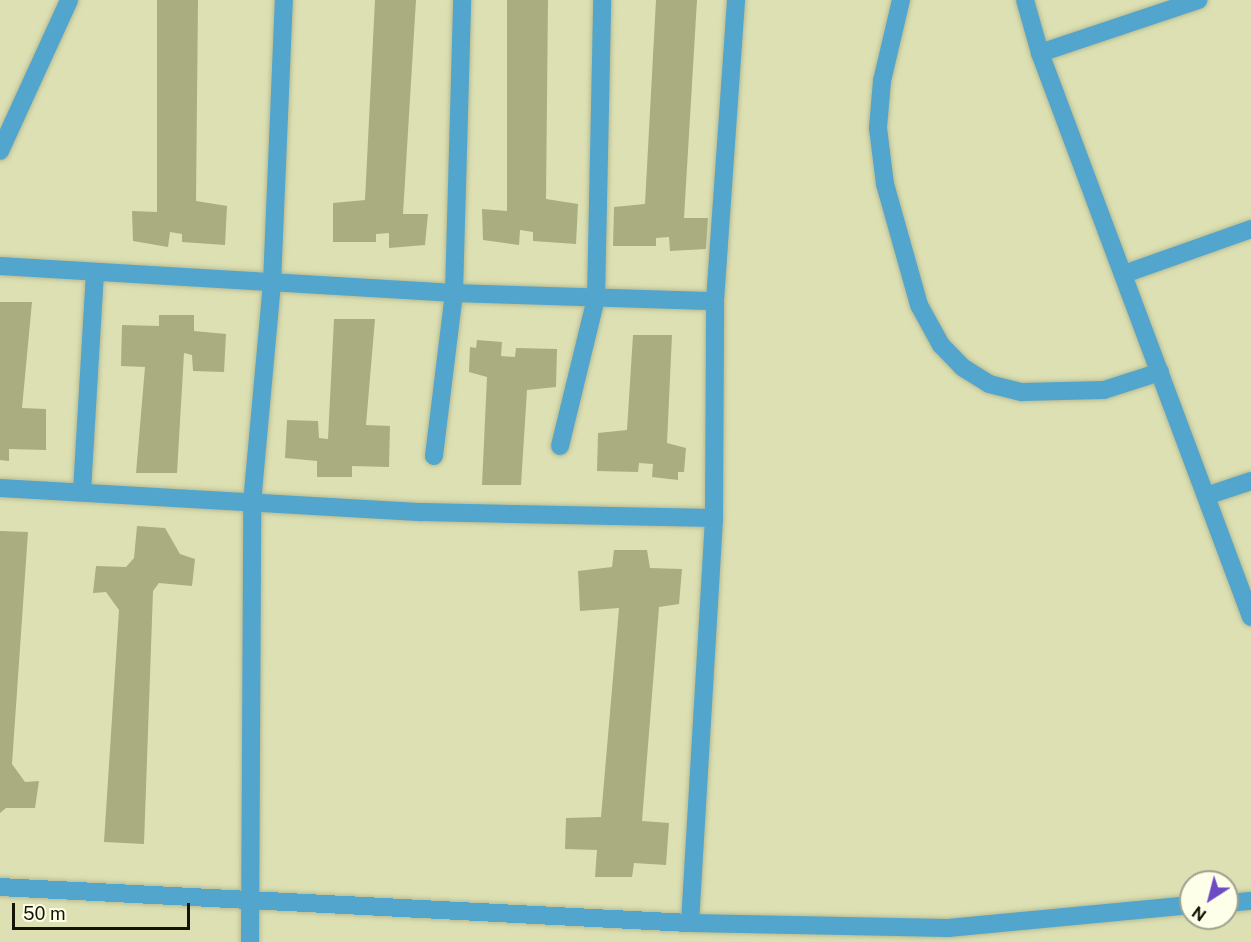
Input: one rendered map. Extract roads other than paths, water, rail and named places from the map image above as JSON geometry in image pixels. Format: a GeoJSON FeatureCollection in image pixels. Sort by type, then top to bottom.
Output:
{"type":"FeatureCollection","features":[{"type":"Feature","properties":{"kind":"street"},"geometry":{"type":"LineString","coordinates":[[0,151],[69,0]]}},
{"type":"Feature","properties":{"kind":"street"},"geometry":{"type":"LineString","coordinates":[[250,942],[248,903],[252,503],[272,284],[284,0]]}},
{"type":"Feature","properties":{"kind":"street"},"geometry":{"type":"LineString","coordinates":[[434,456],[454,294],[462,0]]}},
{"type":"Feature","properties":{"kind":"street"},"geometry":{"type":"LineString","coordinates":[[560,446],[596,298],[602,0]]}},
{"type":"Feature","properties":{"kind":"street"},"geometry":{"type":"LineString","coordinates":[[690,923],[714,518],[715,301],[736,0]]}},
{"type":"Feature","properties":{"kind":"street"},"geometry":{"type":"LineString","coordinates":[[901,0],[882,81],[878,128],[885,184],[919,305],[941,345],[962,367],[989,384],[1022,392],[1104,390],[1160,372]]}},
{"type":"Feature","properties":{"kind":"street"},"geometry":{"type":"LineString","coordinates":[[1025,0],[1040,53],[1160,372],[1209,495],[1251,617]]}},
{"type":"Feature","properties":{"kind":"street"},"geometry":{"type":"LineString","coordinates":[[1040,53],[1198,0]]}},
{"type":"Feature","properties":{"kind":"street"},"geometry":{"type":"LineString","coordinates":[[1124,274],[1251,229]]}},
{"type":"Feature","properties":{"kind":"street"},"geometry":{"type":"LineString","coordinates":[[0,266],[454,294],[715,301]]}},
{"type":"Feature","properties":{"kind":"street"},"geometry":{"type":"LineString","coordinates":[[82,491],[95,273]]}},
{"type":"Feature","properties":{"kind":"street"},"geometry":{"type":"LineString","coordinates":[[1209,495],[1251,481]]}},
{"type":"Feature","properties":{"kind":"street"},"geometry":{"type":"LineString","coordinates":[[0,489],[82,491],[252,503],[714,518]]}},
{"type":"Feature","properties":{"kind":"street"},"geometry":{"type":"LineString","coordinates":[[0,887],[248,903],[690,923],[948,928],[1179,906]]}}]}
